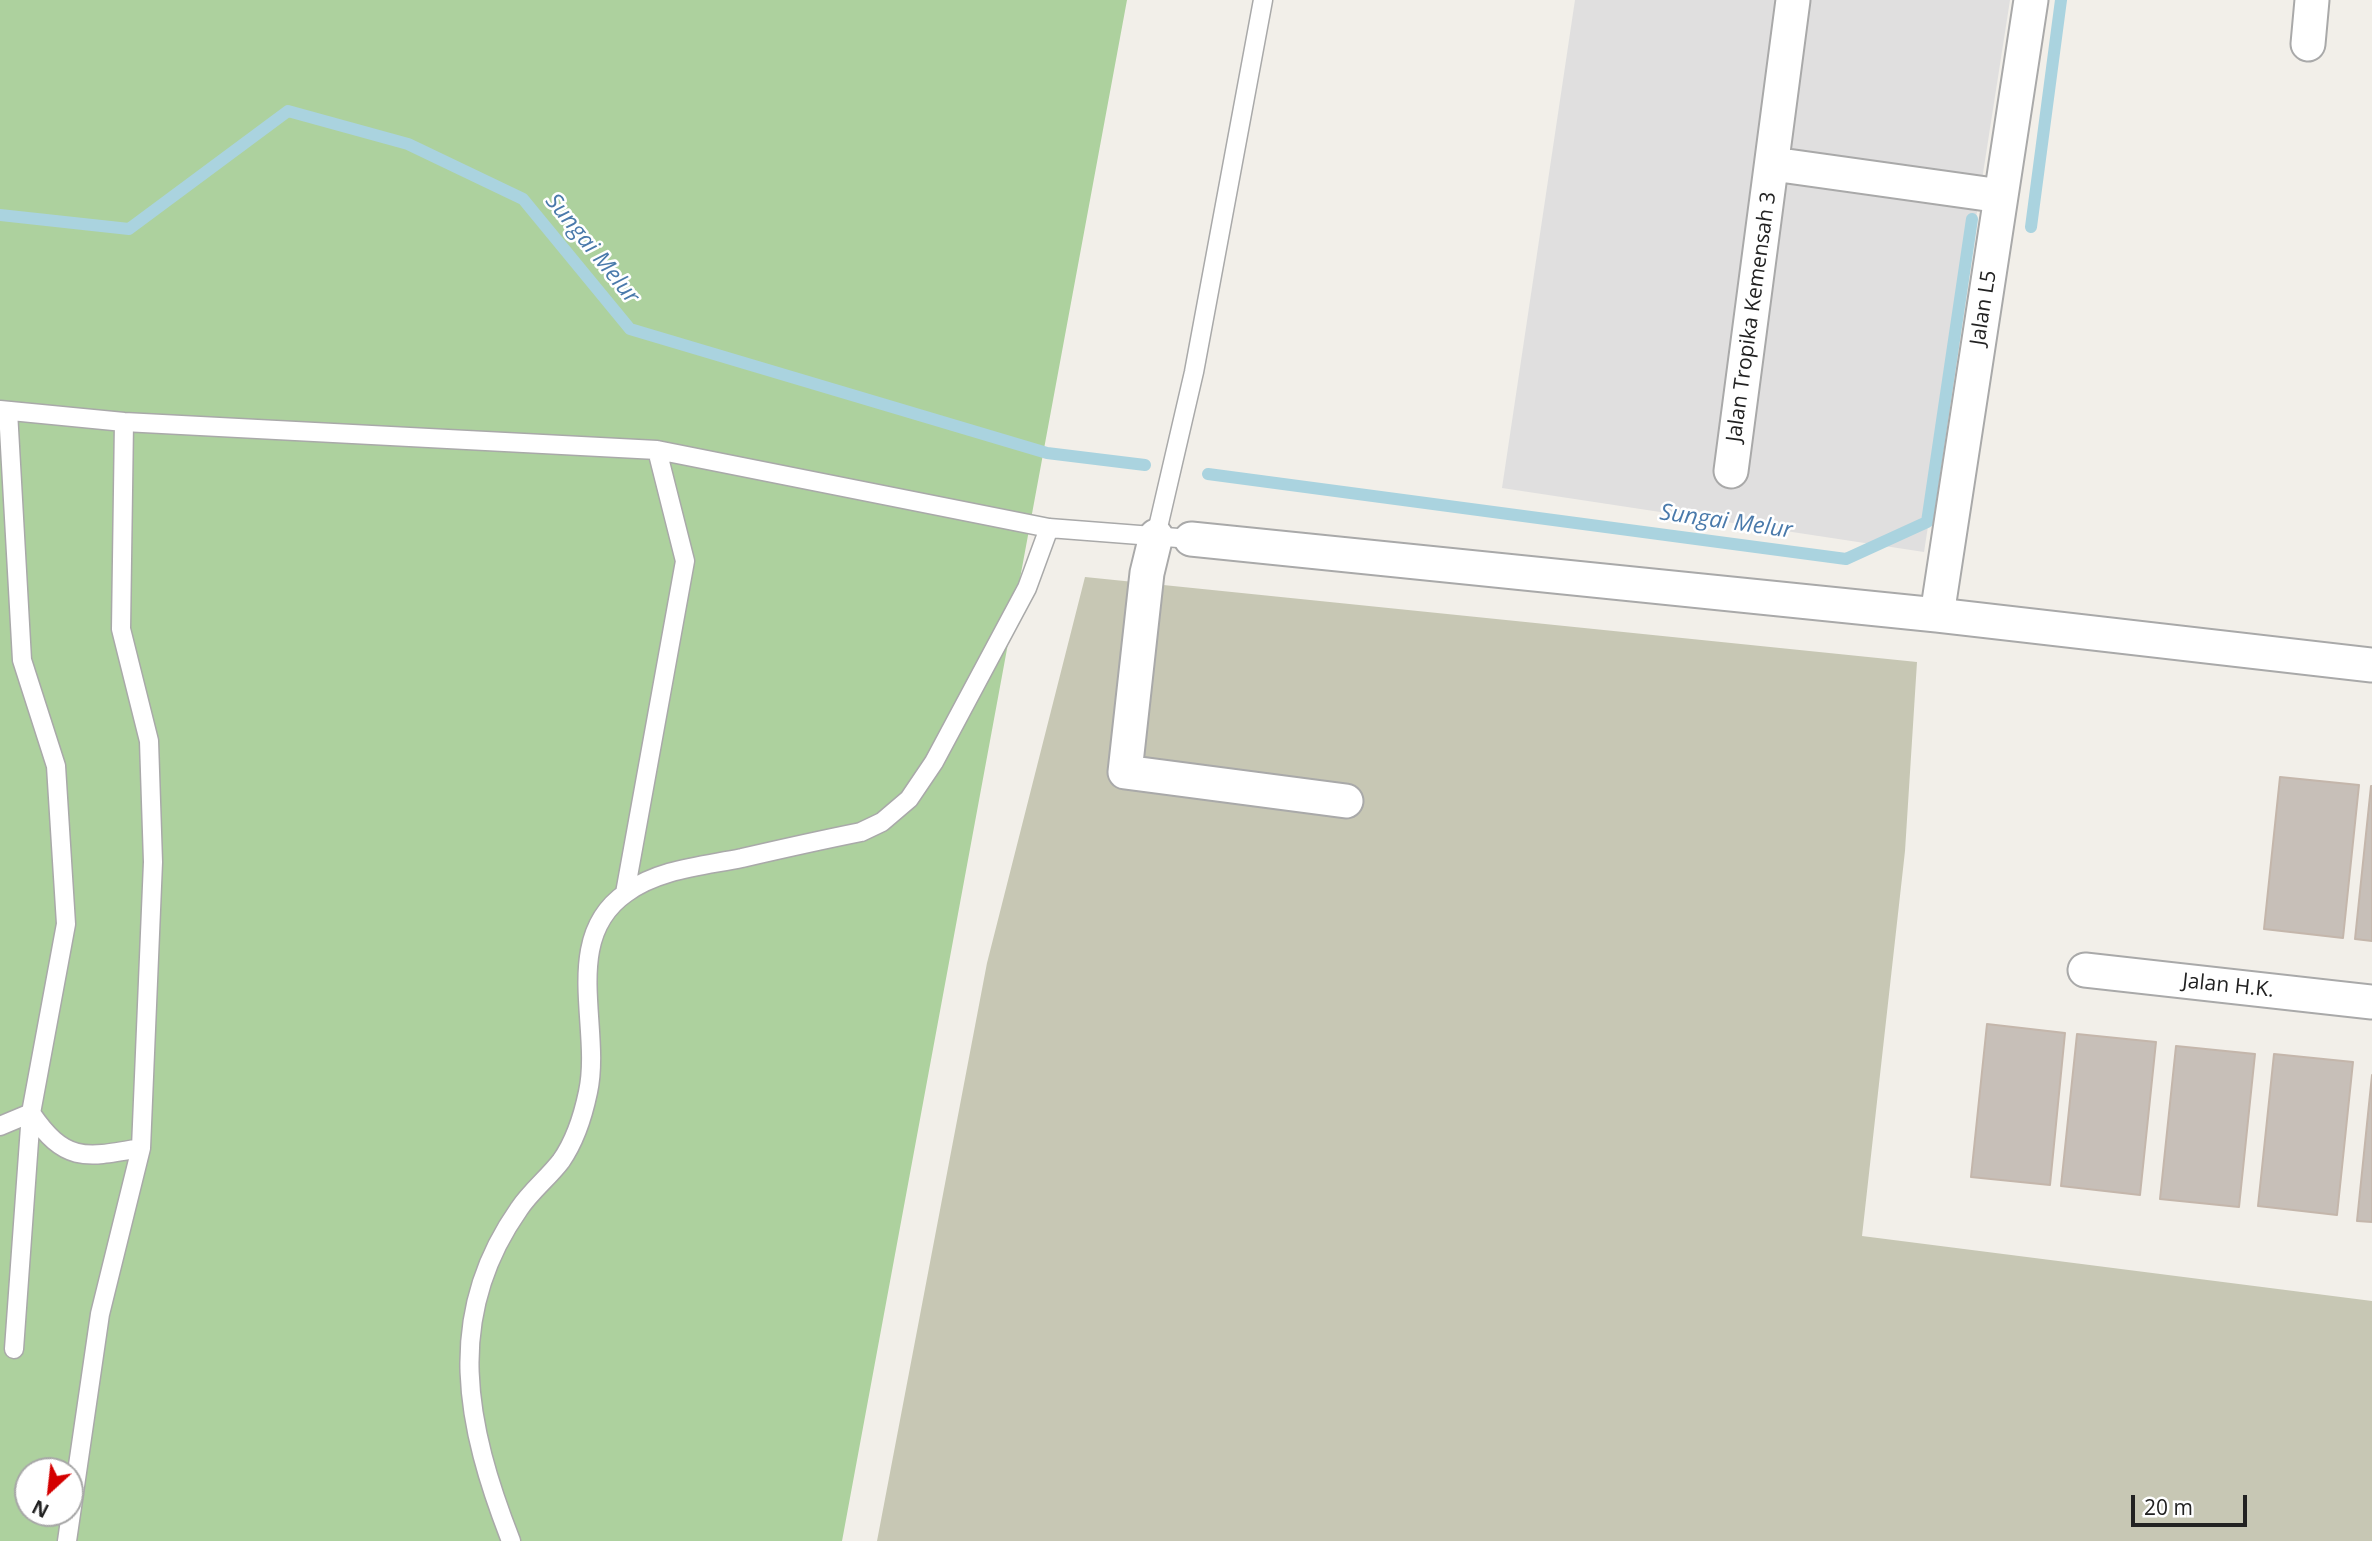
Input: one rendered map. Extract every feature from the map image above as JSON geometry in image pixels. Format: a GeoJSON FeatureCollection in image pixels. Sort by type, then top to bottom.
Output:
{"type":"FeatureCollection","features":[{"type":"Feature","properties":{"kind":"street","name":"Jalan Tropika Kemensah 3"},"geometry":{"type":"LineString","coordinates":[[1731,471],[1793,0]]}},
{"type":"Feature","properties":{"kind":"street","name":"Jalan L5"},"geometry":{"type":"LineString","coordinates":[[1937,615],[2031,0]]}},
{"type":"Feature","properties":{"kind":"street"},"geometry":{"type":"LineString","coordinates":[[2308,44],[2312,0]]}},
{"type":"Feature","properties":{"kind":"street","name":"Jalan Tropika Kemensah 3"},"geometry":{"type":"LineString","coordinates":[[1773,164],[2001,196]]}},
{"type":"Feature","properties":{"kind":"street"},"geometry":{"type":"LineString","coordinates":[[1156,536],[1147,573],[1125,772],[1346,802]]}},
{"type":"Feature","properties":{"kind":"street"},"geometry":{"type":"LineString","coordinates":[[1191,539],[1937,615],[2372,665]]}},
{"type":"Feature","properties":{"kind":"street","name":"Jalan H.K."},"geometry":{"type":"LineString","coordinates":[[2085,970],[2372,1002]]}},
{"type":"Feature","properties":{"kind":"lane"},"geometry":{"type":"LineString","coordinates":[[1156,536],[1194,372],[1263,0]]}},
{"type":"Feature","properties":{"kind":"lane"},"geometry":{"type":"LineString","coordinates":[[14,1349],[30,1113],[66,924],[56,766],[22,660],[4,411],[124,422],[656,450],[1049,528],[1191,539]]}},
{"type":"Feature","properties":{"kind":"lane"},"geometry":{"type":"LineString","coordinates":[[67,1541],[100,1314],[141,1148],[153,862],[149,741],[121,629],[124,422]]}},
{"type":"Feature","properties":{"kind":"lane"},"geometry":{"type":"LineString","coordinates":[[625,893],[685,561],[656,450]]}},
{"type":"Feature","properties":{"kind":"lane"},"geometry":{"type":"LineString","coordinates":[[511,1541],[490,1487],[476,1439],[467,1375],[469,1331],[496,1244],[520,1206],[560,1161],[576,1136],[589,1090],[589,957],[597,925],[625,893],[663,874],[861,832],[882,822],[909,799],[934,762],[1021,600],[1049,528]]}},
{"type":"Feature","properties":{"kind":"lane"},"geometry":{"type":"LineString","coordinates":[[30,1113],[48,1138],[62,1149],[82,1154],[104,1154],[141,1148]]}},
{"type":"Feature","properties":{"kind":"lane"},"geometry":{"type":"LineString","coordinates":[[0,1126],[30,1113]]}},
{"type":"Feature","properties":{"kind":"shaded area"},"geometry":{"type":"Polygon","coordinates":[[[1575,0],[2010,0],[1924,552],[1502,488],[1575,0]]]}},
{"type":"Feature","properties":{"kind":"shaded area"},"geometry":{"type":"Polygon","coordinates":[[[1085,577],[1917,662],[1905,851],[1862,1236],[2372,1301],[2372,1541],[877,1541],[987,963],[1085,577]]]}},
{"type":"Feature","properties":{"kind":"green space"},"geometry":{"type":"Polygon","coordinates":[[[0,0],[1127,0],[842,1541],[0,1541],[0,0]]]}},
{"type":"Feature","properties":{"kind":"building"},"geometry":{"type":"Polygon","coordinates":[[[2280,777],[2359,785],[2343,938],[2264,929],[2280,777]]]}},
{"type":"Feature","properties":{"kind":"building"},"geometry":{"type":"Polygon","coordinates":[[[2372,786],[2372,941],[2355,939],[2372,786]]]}},
{"type":"Feature","properties":{"kind":"building"},"geometry":{"type":"Polygon","coordinates":[[[1987,1024],[2065,1033],[2050,1185],[1971,1177],[1987,1024]]]}},
{"type":"Feature","properties":{"kind":"building"},"geometry":{"type":"Polygon","coordinates":[[[2077,1034],[2156,1042],[2140,1195],[2061,1186],[2077,1034]]]}},
{"type":"Feature","properties":{"kind":"building"},"geometry":{"type":"Polygon","coordinates":[[[2176,1046],[2255,1054],[2239,1207],[2160,1199],[2176,1046]]]}},
{"type":"Feature","properties":{"kind":"building"},"geometry":{"type":"Polygon","coordinates":[[[2274,1054],[2353,1062],[2337,1215],[2258,1206],[2274,1054]]]}},
{"type":"Feature","properties":{"kind":"building"},"geometry":{"type":"Polygon","coordinates":[[[2372,1075],[2372,1222],[2357,1221],[2372,1075]]]}},
{"type":"Feature","properties":{"kind":"waterway","name":"Sungai Melur"},"geometry":{"type":"LineString","coordinates":[[2031,227],[2061,0]]}},
{"type":"Feature","properties":{"kind":"waterway","name":"Sungai Melur"},"geometry":{"type":"LineString","coordinates":[[0,215],[129,229],[288,111],[408,144],[523,199],[630,329],[1047,453],[1145,465]]}},
{"type":"Feature","properties":{"kind":"waterway","name":"Sungai Melur"},"geometry":{"type":"LineString","coordinates":[[1208,474],[1846,559],[1927,522],[1972,219]]}}]}
